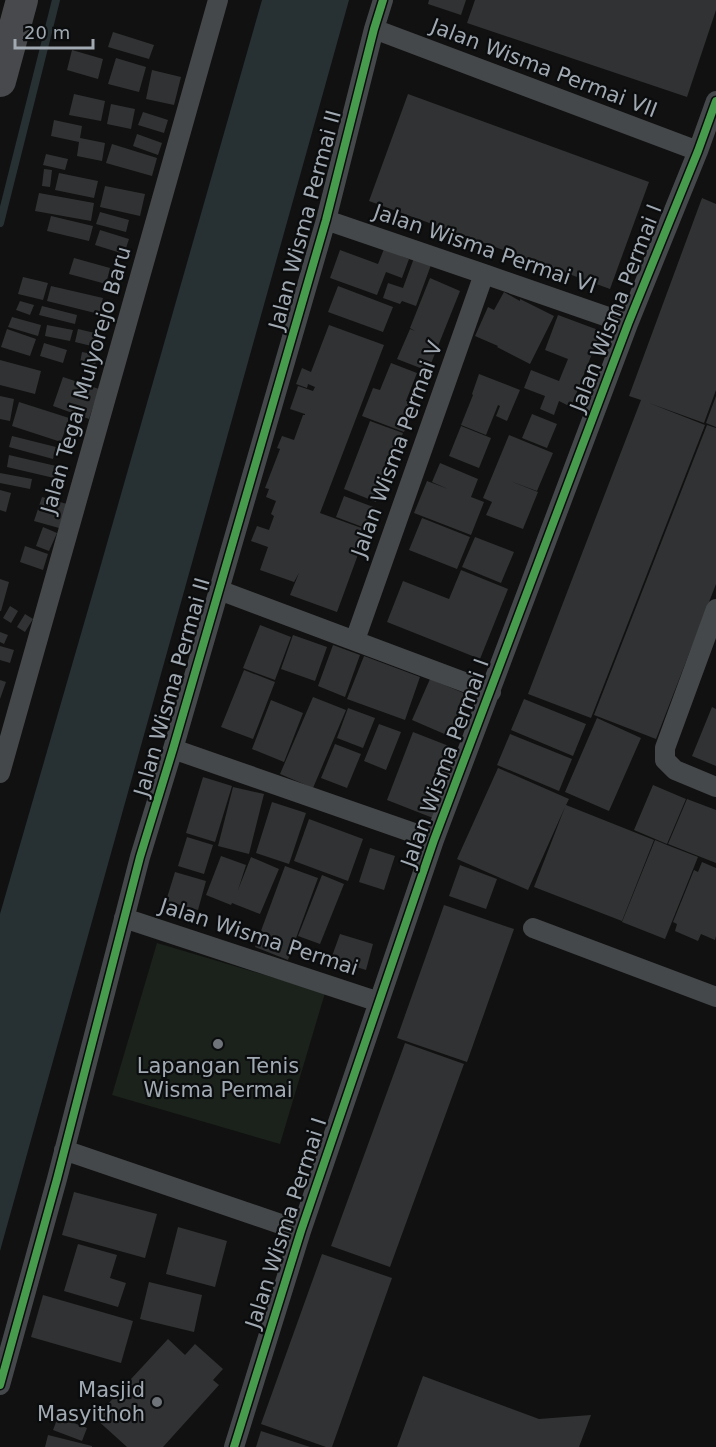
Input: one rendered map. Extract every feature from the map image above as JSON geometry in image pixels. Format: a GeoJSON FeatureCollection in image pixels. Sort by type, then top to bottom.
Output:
{"type":"FeatureCollection","features":[{"type":"Feature","properties":{"kind":"main road"},"geometry":{"type":"LineString","coordinates":[[0,81],[22,0]]}},
{"type":"Feature","properties":{"kind":"street","name":"Jalan Tegal Mulyorejo Baru"},"geometry":{"type":"LineString","coordinates":[[0,773],[218,0]]}},
{"type":"Feature","properties":{"kind":"street","name":"Jalan Wisma Permai II"},"geometry":{"type":"LineString","coordinates":[[0,1385],[31,1278],[140,857],[326,220],[383,0]]}},
{"type":"Feature","properties":{"kind":"street","name":"Jalan Wisma Permai VII"},"geometry":{"type":"LineString","coordinates":[[374,29],[698,151]]}},
{"type":"Feature","properties":{"kind":"street","name":"Jalan Wisma Permai I"},"geometry":{"type":"LineString","coordinates":[[234,1447],[301,1231],[434,840],[628,324],[716,101]]}},
{"type":"Feature","properties":{"kind":"street","name":"Jalan Wisma Permai VI"},"geometry":{"type":"LineString","coordinates":[[326,220],[628,324]]}},
{"type":"Feature","properties":{"kind":"street","name":"Jalan Wisma Permai V"},"geometry":{"type":"LineString","coordinates":[[355,640],[484,274]]}},
{"type":"Feature","properties":{"kind":"street"},"geometry":{"type":"LineString","coordinates":[[219,590],[491,692]]}},
{"type":"Feature","properties":{"kind":"street"},"geometry":{"type":"LineString","coordinates":[[716,609],[665,748],[665,760],[675,770],[716,786]]}},
{"type":"Feature","properties":{"kind":"street"},"geometry":{"type":"LineString","coordinates":[[173,749],[434,840]]}},
{"type":"Feature","properties":{"kind":"street","name":"Jalan Wisma Permai"},"geometry":{"type":"LineString","coordinates":[[124,918],[379,1002]]}},
{"type":"Feature","properties":{"kind":"street"},"geometry":{"type":"LineString","coordinates":[[533,928],[716,997]]}},
{"type":"Feature","properties":{"kind":"street"},"geometry":{"type":"LineString","coordinates":[[64,1150],[301,1231]]}},
{"type":"Feature","properties":{"kind":"shaded area"},"geometry":{"type":"Polygon","coordinates":[[[262,0],[349,0],[0,1251],[0,914],[262,0]]]}},
{"type":"Feature","properties":{"kind":"shaded area","name":"Lapangan Tenis Wisma Permai"},"geometry":{"type":"Polygon","coordinates":[[[157,943],[325,993],[280,1144],[112,1095],[157,943]]]}},
{"type":"Feature","properties":{"kind":"building"},"geometry":{"type":"Polygon","coordinates":[[[429,0],[466,0],[461,15],[428,4],[429,0]]]}},
{"type":"Feature","properties":{"kind":"building"},"geometry":{"type":"Polygon","coordinates":[[[475,0],[716,0],[716,10],[687,97],[467,23],[475,0]]]}},
{"type":"Feature","properties":{"kind":"building"},"geometry":{"type":"Polygon","coordinates":[[[113,32],[154,45],[149,59],[108,47],[113,32]]]}},
{"type":"Feature","properties":{"kind":"building"},"geometry":{"type":"Polygon","coordinates":[[[72,50],[103,59],[98,79],[67,70],[72,50]]]}},
{"type":"Feature","properties":{"kind":"building"},"geometry":{"type":"Polygon","coordinates":[[[116,58],[146,67],[139,92],[108,84],[116,58]]]}},
{"type":"Feature","properties":{"kind":"building"},"geometry":{"type":"Polygon","coordinates":[[[152,70],[181,77],[174,105],[146,99],[152,70]]]}},
{"type":"Feature","properties":{"kind":"building"},"geometry":{"type":"Polygon","coordinates":[[[74,94],[105,101],[101,121],[69,115],[74,94]]]}},
{"type":"Feature","properties":{"kind":"building"},"geometry":{"type":"Polygon","coordinates":[[[408,94],[649,182],[610,289],[369,201],[408,94]]]}},
{"type":"Feature","properties":{"kind":"building"},"geometry":{"type":"Polygon","coordinates":[[[111,104],[135,109],[131,129],[107,124],[111,104]]]}},
{"type":"Feature","properties":{"kind":"building"},"geometry":{"type":"Polygon","coordinates":[[[143,112],[168,120],[164,133],[138,125],[143,112]]]}},
{"type":"Feature","properties":{"kind":"building"},"geometry":{"type":"Polygon","coordinates":[[[54,120],[82,126],[80,138],[105,143],[102,161],[77,156],[79,142],[51,136],[54,120]]]}},
{"type":"Feature","properties":{"kind":"building"},"geometry":{"type":"Polygon","coordinates":[[[137,134],[162,143],[158,155],[133,146],[137,134]]]}},
{"type":"Feature","properties":{"kind":"building"},"geometry":{"type":"Polygon","coordinates":[[[112,144],[157,158],[152,176],[106,163],[112,144]]]}},
{"type":"Feature","properties":{"kind":"building"},"geometry":{"type":"Polygon","coordinates":[[[46,154],[68,159],[65,170],[43,165],[46,154]]]}},
{"type":"Feature","properties":{"kind":"building"},"geometry":{"type":"Polygon","coordinates":[[[44,169],[52,170],[50,187],[42,186],[44,169]]]}},
{"type":"Feature","properties":{"kind":"building"},"geometry":{"type":"Polygon","coordinates":[[[59,173],[98,181],[94,198],[55,190],[59,173]]]}},
{"type":"Feature","properties":{"kind":"building"},"geometry":{"type":"Polygon","coordinates":[[[105,186],[145,194],[140,216],[100,207],[105,186]]]}},
{"type":"Feature","properties":{"kind":"building"},"geometry":{"type":"Polygon","coordinates":[[[39,193],[94,203],[91,221],[35,211],[39,193]]]}},
{"type":"Feature","properties":{"kind":"building"},"geometry":{"type":"Polygon","coordinates":[[[702,198],[716,204],[716,390],[704,423],[649,403],[705,425],[591,718],[528,694],[641,400],[629,396],[702,198]]]}},
{"type":"Feature","properties":{"kind":"building"},"geometry":{"type":"Polygon","coordinates":[[[100,212],[129,220],[126,232],[96,224],[100,212]]]}},
{"type":"Feature","properties":{"kind":"building"},"geometry":{"type":"Polygon","coordinates":[[[51,216],[93,226],[89,241],[47,231],[51,216]]]}},
{"type":"Feature","properties":{"kind":"building"},"geometry":{"type":"Polygon","coordinates":[[[100,230],[129,239],[124,254],[95,245],[100,230]]]}},
{"type":"Feature","properties":{"kind":"building"},"geometry":{"type":"Polygon","coordinates":[[[384,249],[409,259],[402,278],[386,272],[377,295],[330,278],[340,250],[378,264],[384,249]]]}},
{"type":"Feature","properties":{"kind":"building"},"geometry":{"type":"Polygon","coordinates":[[[74,258],[110,268],[106,284],[69,274],[74,258]]]}},
{"type":"Feature","properties":{"kind":"building"},"geometry":{"type":"Polygon","coordinates":[[[414,258],[431,265],[416,306],[402,301],[400,304],[383,298],[388,283],[403,288],[414,258]]]}},
{"type":"Feature","properties":{"kind":"building"},"geometry":{"type":"Polygon","coordinates":[[[23,277],[48,283],[43,300],[18,294],[23,277]]]}},
{"type":"Feature","properties":{"kind":"building"},"geometry":{"type":"Polygon","coordinates":[[[430,278],[460,291],[428,371],[397,359],[410,329],[415,331],[410,328],[430,278]]]}},
{"type":"Feature","properties":{"kind":"building"},"geometry":{"type":"Polygon","coordinates":[[[51,286],[103,298],[99,314],[47,301],[51,286]]]}},
{"type":"Feature","properties":{"kind":"building"},"geometry":{"type":"Polygon","coordinates":[[[338,286],[393,307],[383,332],[328,312],[338,286]]]}},
{"type":"Feature","properties":{"kind":"building"},"geometry":{"type":"Polygon","coordinates":[[[504,292],[554,316],[530,364],[475,336],[488,307],[494,310],[504,292]]]}},
{"type":"Feature","properties":{"kind":"building"},"geometry":{"type":"Polygon","coordinates":[[[20,301],[34,305],[30,315],[16,310],[20,301]]]}},
{"type":"Feature","properties":{"kind":"building"},"geometry":{"type":"Polygon","coordinates":[[[42,306],[77,315],[75,324],[39,315],[42,306]]]}},
{"type":"Feature","properties":{"kind":"building"},"geometry":{"type":"Polygon","coordinates":[[[558,315],[601,331],[571,407],[559,401],[554,415],[540,409],[545,396],[524,388],[531,370],[559,381],[568,359],[545,350],[558,315]]]}},
{"type":"Feature","properties":{"kind":"building"},"geometry":{"type":"Polygon","coordinates":[[[12,317],[41,325],[38,336],[8,327],[12,317]]]}},
{"type":"Feature","properties":{"kind":"building"},"geometry":{"type":"Polygon","coordinates":[[[47,325],[73,330],[70,341],[45,336],[47,325]]]}},
{"type":"Feature","properties":{"kind":"building"},"geometry":{"type":"Polygon","coordinates":[[[329,325],[384,345],[320,513],[367,530],[337,612],[290,595],[299,573],[294,582],[260,570],[268,547],[251,541],[257,526],[269,530],[274,516],[271,514],[276,501],[266,497],[269,489],[265,488],[280,449],[277,448],[282,436],[294,440],[303,415],[305,415],[290,409],[298,386],[313,391],[315,387],[308,384],[307,388],[296,384],[302,368],[311,372],[329,325]]]}},
{"type":"Feature","properties":{"kind":"building"},"geometry":{"type":"Polygon","coordinates":[[[7,329],[36,339],[30,356],[1,347],[7,329]]]}},
{"type":"Feature","properties":{"kind":"building"},"geometry":{"type":"Polygon","coordinates":[[[78,329],[103,335],[100,348],[75,342],[78,329]]]}},
{"type":"Feature","properties":{"kind":"building"},"geometry":{"type":"Polygon","coordinates":[[[44,343],[67,350],[63,363],[40,356],[44,343]]]}},
{"type":"Feature","properties":{"kind":"building"},"geometry":{"type":"Polygon","coordinates":[[[82,352],[97,355],[95,366],[80,363],[82,352]]]}},
{"type":"Feature","properties":{"kind":"building"},"geometry":{"type":"Polygon","coordinates":[[[0,360],[41,371],[35,394],[0,385],[0,360]]]}},
{"type":"Feature","properties":{"kind":"building"},"geometry":{"type":"Polygon","coordinates":[[[391,363],[417,373],[406,401],[415,404],[404,432],[362,416],[373,388],[380,390],[391,363]]]}},
{"type":"Feature","properties":{"kind":"building"},"geometry":{"type":"Polygon","coordinates":[[[479,374],[520,390],[507,421],[496,416],[500,406],[498,405],[486,435],[461,425],[479,374]]]}},
{"type":"Feature","properties":{"kind":"building"},"geometry":{"type":"Polygon","coordinates":[[[63,377],[99,389],[89,419],[53,406],[63,377]]]}},
{"type":"Feature","properties":{"kind":"building"},"geometry":{"type":"Polygon","coordinates":[[[0,396],[14,399],[10,421],[0,419],[0,396]]]}},
{"type":"Feature","properties":{"kind":"building"},"geometry":{"type":"Polygon","coordinates":[[[716,396],[716,427],[706,423],[716,396]]]}},
{"type":"Feature","properties":{"kind":"building"},"geometry":{"type":"Polygon","coordinates":[[[19,402],[69,418],[61,442],[12,426],[19,402]]]}},
{"type":"Feature","properties":{"kind":"building"},"geometry":{"type":"Polygon","coordinates":[[[532,414],[557,424],[547,448],[522,438],[532,414]]]}},
{"type":"Feature","properties":{"kind":"building"},"geometry":{"type":"Polygon","coordinates":[[[370,421],[403,433],[376,502],[344,489],[370,421]]]}},
{"type":"Feature","properties":{"kind":"building"},"geometry":{"type":"Polygon","coordinates":[[[707,425],[716,428],[716,584],[656,739],[594,715],[707,425]]]}},
{"type":"Feature","properties":{"kind":"building"},"geometry":{"type":"Polygon","coordinates":[[[461,426],[491,438],[479,468],[449,456],[461,426]]]}},
{"type":"Feature","properties":{"kind":"building"},"geometry":{"type":"Polygon","coordinates":[[[509,435],[553,453],[537,491],[510,481],[538,492],[523,529],[486,515],[492,502],[483,498],[509,435]]]}},
{"type":"Feature","properties":{"kind":"building"},"geometry":{"type":"Polygon","coordinates":[[[12,436],[56,447],[53,459],[9,447],[12,436]]]}},
{"type":"Feature","properties":{"kind":"building"},"geometry":{"type":"Polygon","coordinates":[[[9,455],[56,466],[54,478],[7,467],[9,455]]]}},
{"type":"Feature","properties":{"kind":"building"},"geometry":{"type":"Polygon","coordinates":[[[440,463],[478,479],[471,497],[484,502],[471,535],[414,513],[427,481],[448,489],[432,482],[440,463]]]}},
{"type":"Feature","properties":{"kind":"building"},"geometry":{"type":"Polygon","coordinates":[[[0,473],[32,479],[30,489],[0,483],[0,473]]]}},
{"type":"Feature","properties":{"kind":"building"},"geometry":{"type":"Polygon","coordinates":[[[0,490],[11,493],[6,512],[0,510],[0,490]]]}},
{"type":"Feature","properties":{"kind":"building"},"geometry":{"type":"Polygon","coordinates":[[[344,496],[376,508],[368,529],[336,517],[344,496]]]}},
{"type":"Feature","properties":{"kind":"building"},"geometry":{"type":"Polygon","coordinates":[[[42,497],[67,504],[59,528],[34,521],[42,497]]]}},
{"type":"Feature","properties":{"kind":"building"},"geometry":{"type":"Polygon","coordinates":[[[422,518],[470,537],[457,569],[409,550],[422,518]]]}},
{"type":"Feature","properties":{"kind":"building"},"geometry":{"type":"Polygon","coordinates":[[[43,527],[57,533],[49,551],[36,546],[43,527]]]}},
{"type":"Feature","properties":{"kind":"building"},"geometry":{"type":"Polygon","coordinates":[[[475,537],[514,552],[501,583],[462,567],[475,537]]]}},
{"type":"Feature","properties":{"kind":"building"},"geometry":{"type":"Polygon","coordinates":[[[25,546],[48,554],[43,570],[20,562],[25,546]]]}},
{"type":"Feature","properties":{"kind":"building"},"geometry":{"type":"Polygon","coordinates":[[[461,570],[508,589],[480,659],[387,622],[403,581],[449,599],[461,570]]]}},
{"type":"Feature","properties":{"kind":"building"},"geometry":{"type":"Polygon","coordinates":[[[0,579],[9,582],[1,611],[0,611],[0,579]]]}},
{"type":"Feature","properties":{"kind":"building"},"geometry":{"type":"Polygon","coordinates":[[[10,606],[18,611],[11,623],[3,618],[10,606]]]}},
{"type":"Feature","properties":{"kind":"building"},"geometry":{"type":"Polygon","coordinates":[[[25,614],[33,619],[25,632],[17,627],[25,614]]]}},
{"type":"Feature","properties":{"kind":"building"},"geometry":{"type":"Polygon","coordinates":[[[260,625],[291,637],[275,680],[243,668],[260,625]]]}},
{"type":"Feature","properties":{"kind":"building"},"geometry":{"type":"Polygon","coordinates":[[[0,632],[8,635],[4,644],[0,642],[0,632]]]}},
{"type":"Feature","properties":{"kind":"building"},"geometry":{"type":"Polygon","coordinates":[[[293,635],[327,647],[315,681],[281,669],[293,635]]]}},
{"type":"Feature","properties":{"kind":"building"},"geometry":{"type":"Polygon","coordinates":[[[333,645],[360,655],[345,697],[318,686],[333,645]]]}},
{"type":"Feature","properties":{"kind":"building"},"geometry":{"type":"Polygon","coordinates":[[[0,646],[14,650],[10,663],[0,660],[0,646]]]}},
{"type":"Feature","properties":{"kind":"building"},"geometry":{"type":"Polygon","coordinates":[[[364,656],[420,677],[405,720],[347,699],[364,656]]]}},
{"type":"Feature","properties":{"kind":"building"},"geometry":{"type":"Polygon","coordinates":[[[244,670],[275,682],[253,739],[221,727],[244,670]]]}},
{"type":"Feature","properties":{"kind":"building"},"geometry":{"type":"Polygon","coordinates":[[[430,679],[466,694],[449,736],[412,720],[430,679]]]}},
{"type":"Feature","properties":{"kind":"building"},"geometry":{"type":"Polygon","coordinates":[[[0,680],[6,682],[0,699],[0,680]]]}},
{"type":"Feature","properties":{"kind":"building"},"geometry":{"type":"Polygon","coordinates":[[[313,697],[346,710],[313,788],[280,774],[313,697]]]}},
{"type":"Feature","properties":{"kind":"building"},"geometry":{"type":"Polygon","coordinates":[[[524,699],[586,724],[573,756],[511,730],[524,699]]]}},
{"type":"Feature","properties":{"kind":"building"},"geometry":{"type":"Polygon","coordinates":[[[271,700],[303,713],[284,762],[252,749],[271,700]]]}},
{"type":"Feature","properties":{"kind":"building"},"geometry":{"type":"Polygon","coordinates":[[[712,707],[716,709],[716,766],[692,756],[712,707]]]}},
{"type":"Feature","properties":{"kind":"building"},"geometry":{"type":"Polygon","coordinates":[[[348,708],[375,718],[363,748],[337,738],[348,708]]]}},
{"type":"Feature","properties":{"kind":"building"},"geometry":{"type":"Polygon","coordinates":[[[597,718],[641,738],[609,811],[565,792],[597,718]]]}},
{"type":"Feature","properties":{"kind":"building"},"geometry":{"type":"Polygon","coordinates":[[[379,724],[401,732],[386,770],[364,761],[379,724]]]}},
{"type":"Feature","properties":{"kind":"building"},"geometry":{"type":"Polygon","coordinates":[[[413,732],[459,750],[433,818],[387,800],[413,732]]]}},
{"type":"Feature","properties":{"kind":"building"},"geometry":{"type":"Polygon","coordinates":[[[510,734],[572,759],[559,791],[497,765],[510,734]]]}},
{"type":"Feature","properties":{"kind":"building"},"geometry":{"type":"Polygon","coordinates":[[[335,744],[361,754],[347,788],[321,778],[335,744]]]}},
{"type":"Feature","properties":{"kind":"building"},"geometry":{"type":"Polygon","coordinates":[[[498,768],[569,799],[566,805],[654,840],[622,921],[534,887],[565,807],[528,890],[457,859],[498,768]]]}},
{"type":"Feature","properties":{"kind":"building"},"geometry":{"type":"Polygon","coordinates":[[[203,777],[232,786],[215,842],[186,833],[203,777]]]}},
{"type":"Feature","properties":{"kind":"building"},"geometry":{"type":"Polygon","coordinates":[[[653,785],[686,799],[667,844],[634,830],[653,785]]]}},
{"type":"Feature","properties":{"kind":"building"},"geometry":{"type":"Polygon","coordinates":[[[233,787],[264,794],[249,854],[218,846],[233,787]]]}},
{"type":"Feature","properties":{"kind":"building"},"geometry":{"type":"Polygon","coordinates":[[[687,799],[716,810],[716,863],[668,844],[687,799]]]}},
{"type":"Feature","properties":{"kind":"building"},"geometry":{"type":"Polygon","coordinates":[[[272,802],[306,813],[289,864],[256,853],[272,802]]]}},
{"type":"Feature","properties":{"kind":"building"},"geometry":{"type":"Polygon","coordinates":[[[309,819],[363,839],[348,881],[294,861],[309,819]]]}},
{"type":"Feature","properties":{"kind":"building"},"geometry":{"type":"Polygon","coordinates":[[[187,837],[213,845],[204,874],[178,866],[187,837]]]}},
{"type":"Feature","properties":{"kind":"building"},"geometry":{"type":"Polygon","coordinates":[[[655,840],[698,857],[665,939],[622,922],[655,840]]]}},
{"type":"Feature","properties":{"kind":"building"},"geometry":{"type":"Polygon","coordinates":[[[370,848],[395,856],[384,890],[359,882],[370,848]]]}},
{"type":"Feature","properties":{"kind":"building"},"geometry":{"type":"Polygon","coordinates":[[[221,856],[246,865],[238,890],[251,857],[279,869],[260,914],[206,895],[221,856]]]}},
{"type":"Feature","properties":{"kind":"building"},"geometry":{"type":"Polygon","coordinates":[[[702,862],[716,868],[716,936],[715,940],[701,934],[698,941],[675,931],[677,924],[673,922],[694,870],[698,872],[702,862]]]}},
{"type":"Feature","properties":{"kind":"building"},"geometry":{"type":"Polygon","coordinates":[[[460,865],[497,879],[486,909],[449,896],[460,865]]]}},
{"type":"Feature","properties":{"kind":"building"},"geometry":{"type":"Polygon","coordinates":[[[285,866],[318,878],[288,960],[255,947],[285,866]]]}},
{"type":"Feature","properties":{"kind":"building"},"geometry":{"type":"Polygon","coordinates":[[[175,872],[206,881],[198,910],[166,901],[175,872]]]}},
{"type":"Feature","properties":{"kind":"building"},"geometry":{"type":"Polygon","coordinates":[[[322,875],[344,884],[320,944],[298,936],[322,875]]]}},
{"type":"Feature","properties":{"kind":"building"},"geometry":{"type":"Polygon","coordinates":[[[444,905],[514,929],[467,1062],[397,1038],[444,905]]]}},
{"type":"Feature","properties":{"kind":"building"},"geometry":{"type":"Polygon","coordinates":[[[340,934],[373,944],[366,970],[331,959],[340,934]]]}},
{"type":"Feature","properties":{"kind":"building"},"geometry":{"type":"Polygon","coordinates":[[[405,1043],[464,1064],[390,1267],[331,1246],[405,1043]]]}},
{"type":"Feature","properties":{"kind":"building"},"geometry":{"type":"Polygon","coordinates":[[[74,1192],[157,1214],[145,1258],[62,1235],[74,1192]]]}},
{"type":"Feature","properties":{"kind":"building"},"geometry":{"type":"Polygon","coordinates":[[[178,1227],[227,1241],[215,1287],[166,1274],[178,1227]]]}},
{"type":"Feature","properties":{"kind":"building"},"geometry":{"type":"Polygon","coordinates":[[[78,1244],[117,1255],[110,1278],[126,1283],[118,1307],[64,1291],[78,1244]]]}},
{"type":"Feature","properties":{"kind":"building"},"geometry":{"type":"Polygon","coordinates":[[[322,1254],[392,1278],[332,1447],[326,1447],[261,1424],[322,1254]]]}},
{"type":"Feature","properties":{"kind":"building"},"geometry":{"type":"Polygon","coordinates":[[[149,1282],[202,1295],[194,1332],[140,1319],[149,1282]]]}},
{"type":"Feature","properties":{"kind":"building"},"geometry":{"type":"Polygon","coordinates":[[[43,1295],[133,1321],[121,1363],[31,1337],[43,1295]]]}},
{"type":"Feature","properties":{"kind":"building","name":"Masjid Masyithoh"},"geometry":{"type":"Polygon","coordinates":[[[168,1339],[185,1355],[195,1344],[223,1369],[213,1380],[219,1385],[163,1447],[127,1447],[95,1418],[168,1339]]]}},
{"type":"Feature","properties":{"kind":"building"},"geometry":{"type":"Polygon","coordinates":[[[423,1376],[539,1419],[591,1415],[579,1447],[397,1447],[423,1376]]]}},
{"type":"Feature","properties":{"kind":"building"},"geometry":{"type":"Polygon","coordinates":[[[58,1417],[87,1428],[82,1441],[53,1430],[58,1417]]]}},
{"type":"Feature","properties":{"kind":"building"},"geometry":{"type":"Polygon","coordinates":[[[261,1431],[310,1447],[256,1447],[261,1431]]]}},
{"type":"Feature","properties":{"kind":"building"},"geometry":{"type":"Polygon","coordinates":[[[48,1435],[92,1446],[92,1447],[45,1447],[48,1435]]]}},
{"type":"Feature","properties":{"kind":"waterway"},"geometry":{"type":"LineString","coordinates":[[0,223],[56,0]]}},
{"type":"Feature","properties":{"kind":"cycle path"},"geometry":{"type":"LineString","coordinates":[[0,1385],[57,1179],[140,857],[326,220],[383,0]]}},
{"type":"Feature","properties":{"kind":"cycle path"},"geometry":{"type":"LineString","coordinates":[[234,1447],[301,1231],[434,840],[628,324],[716,101]]}},
{"type":"Feature","properties":{"kind":"place","name":"Lapangan Tenis Wisma Permai"},"geometry":{"type":"Point","coordinates":[218,1044]}},
{"type":"Feature","properties":{"kind":"place","name":"Masjid Masyithoh"},"geometry":{"type":"Point","coordinates":[157,1402]}}]}
